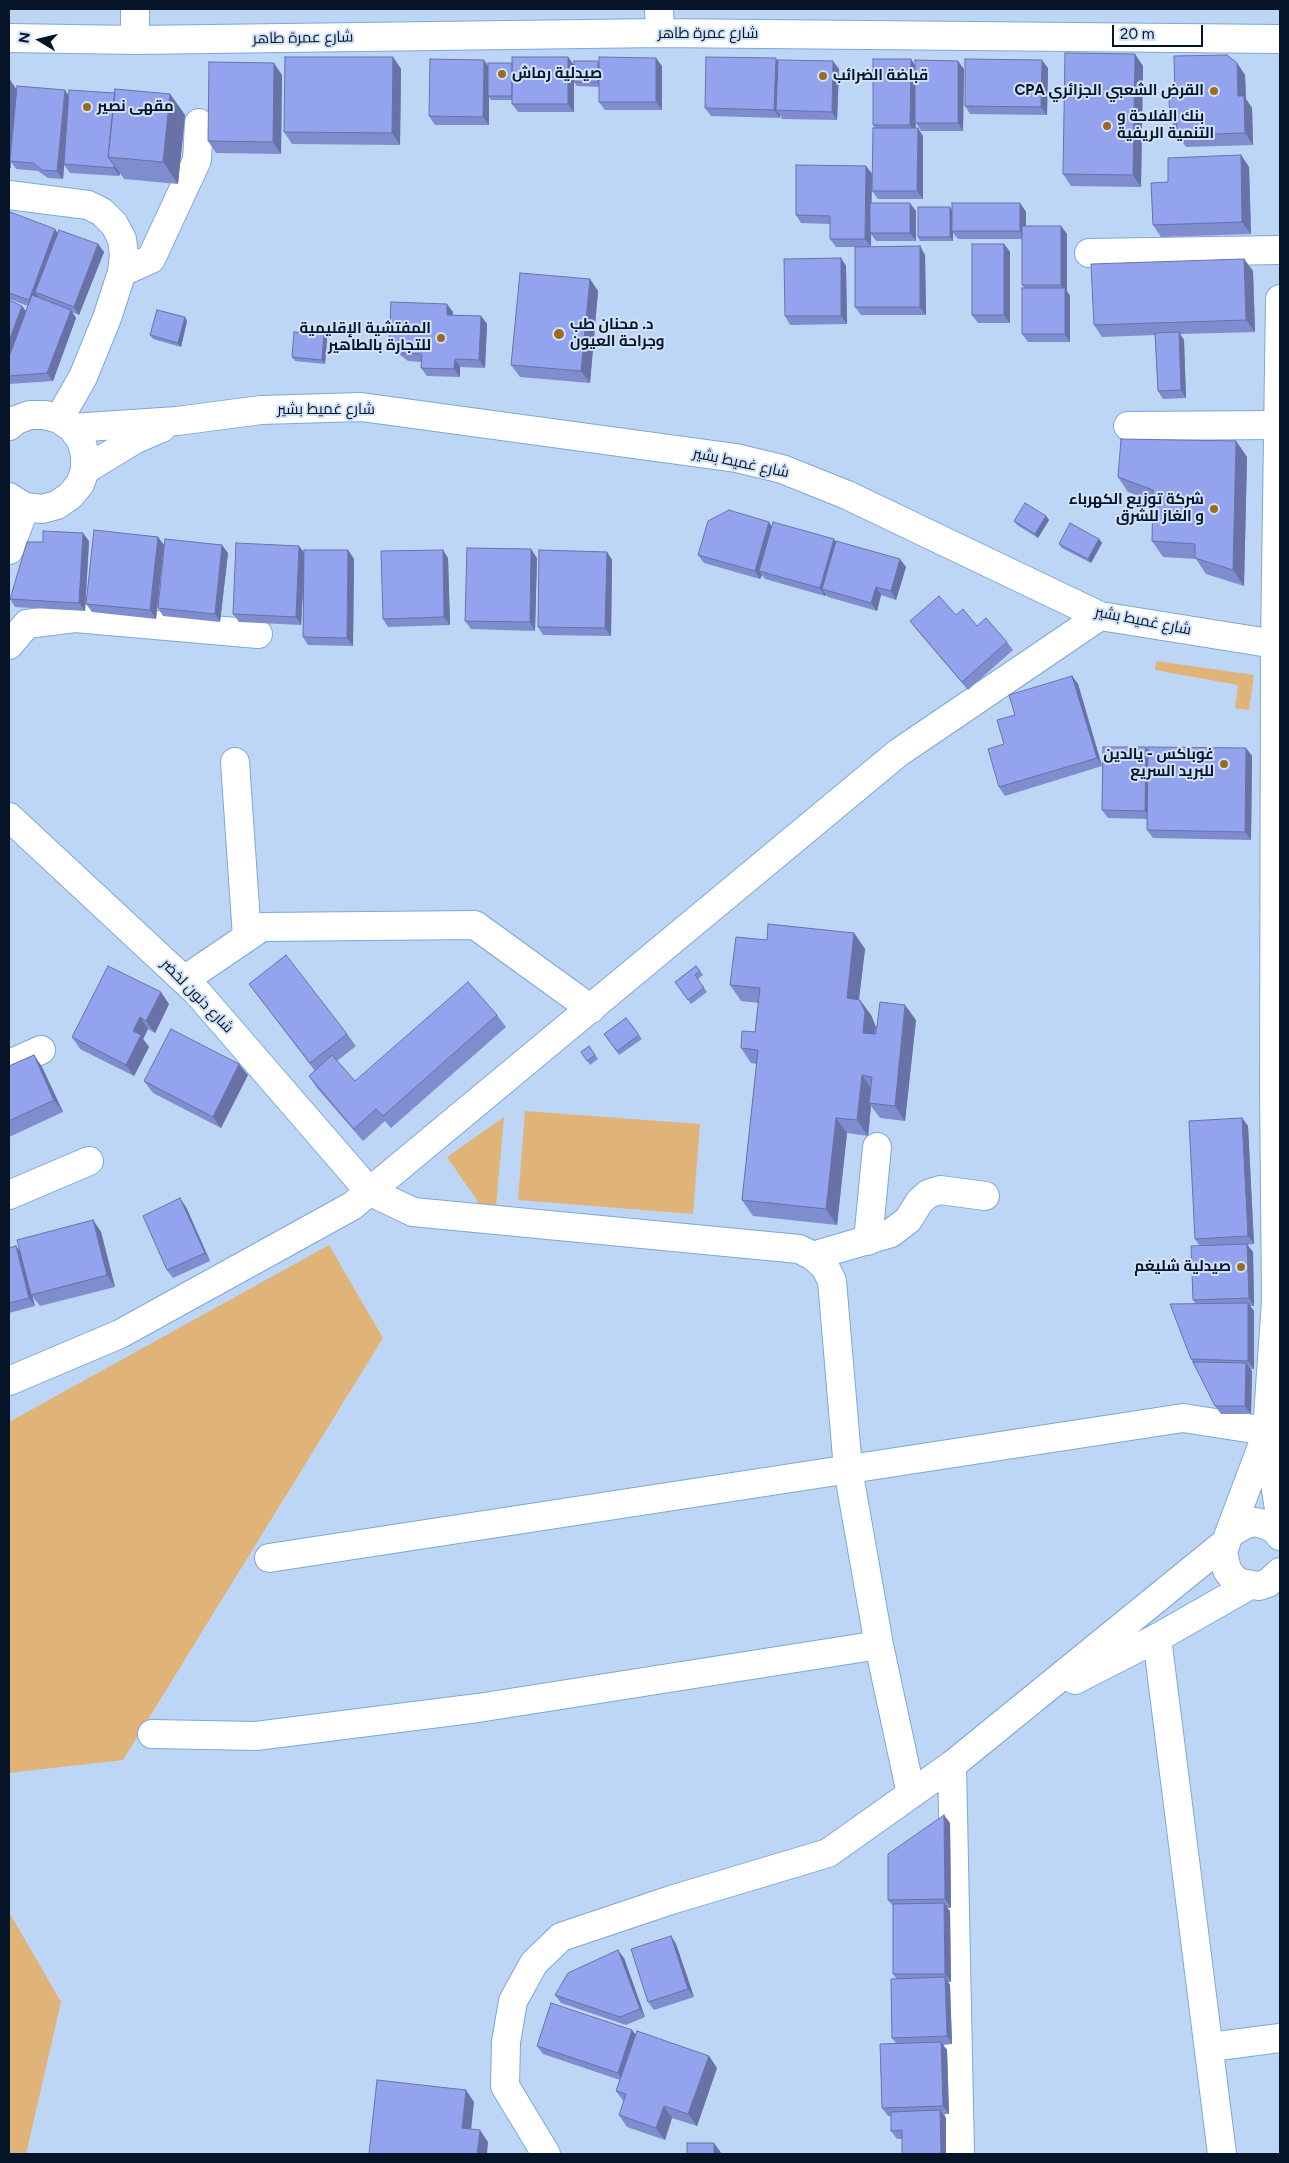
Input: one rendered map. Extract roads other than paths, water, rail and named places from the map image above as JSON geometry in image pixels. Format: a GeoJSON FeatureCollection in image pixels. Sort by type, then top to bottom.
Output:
{"type":"FeatureCollection","features":[{"type":"Feature","properties":{"kind":"street"},"geometry":{"type":"LineString","coordinates":[[135,9],[135,40]]}},
{"type":"Feature","properties":{"kind":"street","name":"شارع عمرة طاهر"},"geometry":{"type":"LineString","coordinates":[[9,38],[135,40],[660,21],[1280,39]]}},
{"type":"Feature","properties":{"kind":"street"},"geometry":{"type":"LineString","coordinates":[[122,272],[151,259],[197,160],[199,123]]}},
{"type":"Feature","properties":{"kind":"street"},"geometry":{"type":"LineString","coordinates":[[9,195],[88,205],[102,212],[114,224],[122,239],[124,255],[122,272],[66,424]]}},
{"type":"Feature","properties":{"kind":"street"},"geometry":{"type":"LineString","coordinates":[[1090,253],[1280,250]]}},
{"type":"Feature","properties":{"kind":"street"},"geometry":{"type":"LineString","coordinates":[[1280,299],[1275,644],[1278,717],[1274,1088],[1278,1301],[1267,1431],[1280,1516]]}},
{"type":"Feature","properties":{"kind":"street","name":"شارع غميط بشير"},"geometry":{"type":"LineString","coordinates":[[177,421],[261,410],[361,407],[736,458],[782,469],[847,495],[1100,616],[1275,644]]}},
{"type":"Feature","properties":{"kind":"street"},"geometry":{"type":"LineString","coordinates":[[9,550],[17,502],[42,509],[56,505],[70,496],[80,484],[85,470],[85,455],[81,440],[66,424],[45,415],[30,415],[11,421]]}},
{"type":"Feature","properties":{"kind":"street"},"geometry":{"type":"LineString","coordinates":[[66,424],[177,421]]}},
{"type":"Feature","properties":{"kind":"street"},"geometry":{"type":"LineString","coordinates":[[85,470],[134,440],[177,421]]}},
{"type":"Feature","properties":{"kind":"street"},"geometry":{"type":"LineString","coordinates":[[1128,426],[1278,425]]}},
{"type":"Feature","properties":{"kind":"street"},"geometry":{"type":"LineString","coordinates":[[9,1381],[120,1334],[352,1206],[898,753],[1100,616]]}},
{"type":"Feature","properties":{"kind":"street"},"geometry":{"type":"LineString","coordinates":[[9,644],[27,624],[75,618],[258,634]]}},
{"type":"Feature","properties":{"kind":"street"},"geometry":{"type":"LineString","coordinates":[[235,762],[247,937]]}},
{"type":"Feature","properties":{"kind":"street","name":"شارع دنون لخضر"},"geometry":{"type":"LineString","coordinates":[[9,816],[197,992],[369,1191]]}},
{"type":"Feature","properties":{"kind":"street"},"geometry":{"type":"LineString","coordinates":[[184,980],[262,927],[475,925],[591,1009]]}},
{"type":"Feature","properties":{"kind":"street"},"geometry":{"type":"LineString","coordinates":[[9,1064],[41,1050]]}},
{"type":"Feature","properties":{"kind":"street"},"geometry":{"type":"LineString","coordinates":[[868,1241],[877,1147]]}},
{"type":"Feature","properties":{"kind":"street"},"geometry":{"type":"LineString","coordinates":[[9,1195],[89,1161]]}},
{"type":"Feature","properties":{"kind":"street"},"geometry":{"type":"LineString","coordinates":[[813,1256],[891,1233],[900,1228],[911,1216],[920,1201],[928,1194],[940,1190],[985,1196]]}},
{"type":"Feature","properties":{"kind":"street"},"geometry":{"type":"LineString","coordinates":[[369,1191],[413,1212],[799,1249],[813,1256],[825,1266],[832,1281],[848,1469],[879,1645],[912,1794]]}},
{"type":"Feature","properties":{"kind":"street"},"geometry":{"type":"LineString","coordinates":[[269,1558],[1184,1418],[1267,1431]]}},
{"type":"Feature","properties":{"kind":"street"},"geometry":{"type":"LineString","coordinates":[[1250,1586],[1233,1578],[1227,1570],[1223,1552],[1267,1431]]}},
{"type":"Feature","properties":{"kind":"street"},"geometry":{"type":"LineString","coordinates":[[546,2154],[505,2086],[506,2042],[513,2001],[534,1962],[561,1937],[672,1900],[828,1853],[952,1765],[1241,1526],[1256,1522],[1270,1527],[1280,1536]]}},
{"type":"Feature","properties":{"kind":"street"},"geometry":{"type":"LineString","coordinates":[[1025,1706],[1157,1638],[1250,1586],[1268,1583],[1279,1575]]}},
{"type":"Feature","properties":{"kind":"street"},"geometry":{"type":"LineString","coordinates":[[1157,1638],[1222,2154]]}},
{"type":"Feature","properties":{"kind":"street"},"geometry":{"type":"LineString","coordinates":[[152,1734],[265,1734],[478,1708],[879,1645]]}},
{"type":"Feature","properties":{"kind":"street"},"geometry":{"type":"LineString","coordinates":[[952,1765],[960,2154]]}},
{"type":"Feature","properties":{"kind":"street"},"geometry":{"type":"LineString","coordinates":[[1210,2047],[1280,2038]]}},
{"type":"Feature","properties":{"kind":"place","name":"صيدلية رماش"},"geometry":{"type":"Point","coordinates":[502,74]}},
{"type":"Feature","properties":{"kind":"place","name":"قباضة الضرائب"},"geometry":{"type":"Point","coordinates":[823,76]}},
{"type":"Feature","properties":{"kind":"place","name":"CPA القرض الشعبي الجزائري"},"geometry":{"type":"Point","coordinates":[1214,91]}},
{"type":"Feature","properties":{"kind":"place","name":"مقهى نصير"},"geometry":{"type":"Point","coordinates":[87,107]}},
{"type":"Feature","properties":{"kind":"place","name":"بنك الفلاحة و التنمية الريفية"},"geometry":{"type":"Point","coordinates":[1107,126]}},
{"type":"Feature","properties":{"kind":"place","name":"د. محنان طب وجراحة العيون"},"geometry":{"type":"Point","coordinates":[559,334]}},
{"type":"Feature","properties":{"kind":"place","name":"المفتشية الإقليمية للتجارة بالطاهير"},"geometry":{"type":"Point","coordinates":[441,338]}},
{"type":"Feature","properties":{"kind":"place","name":"شركة توزيع الكهرباء و الغاز للشرق"},"geometry":{"type":"Point","coordinates":[1214,509]}},
{"type":"Feature","properties":{"kind":"place","name":"غوباكس - يالدين للبريد السريع"},"geometry":{"type":"Point","coordinates":[1224,764]}},
{"type":"Feature","properties":{"kind":"place","name":"صيدلية شليغم"},"geometry":{"type":"Point","coordinates":[1241,1267]}}]}
